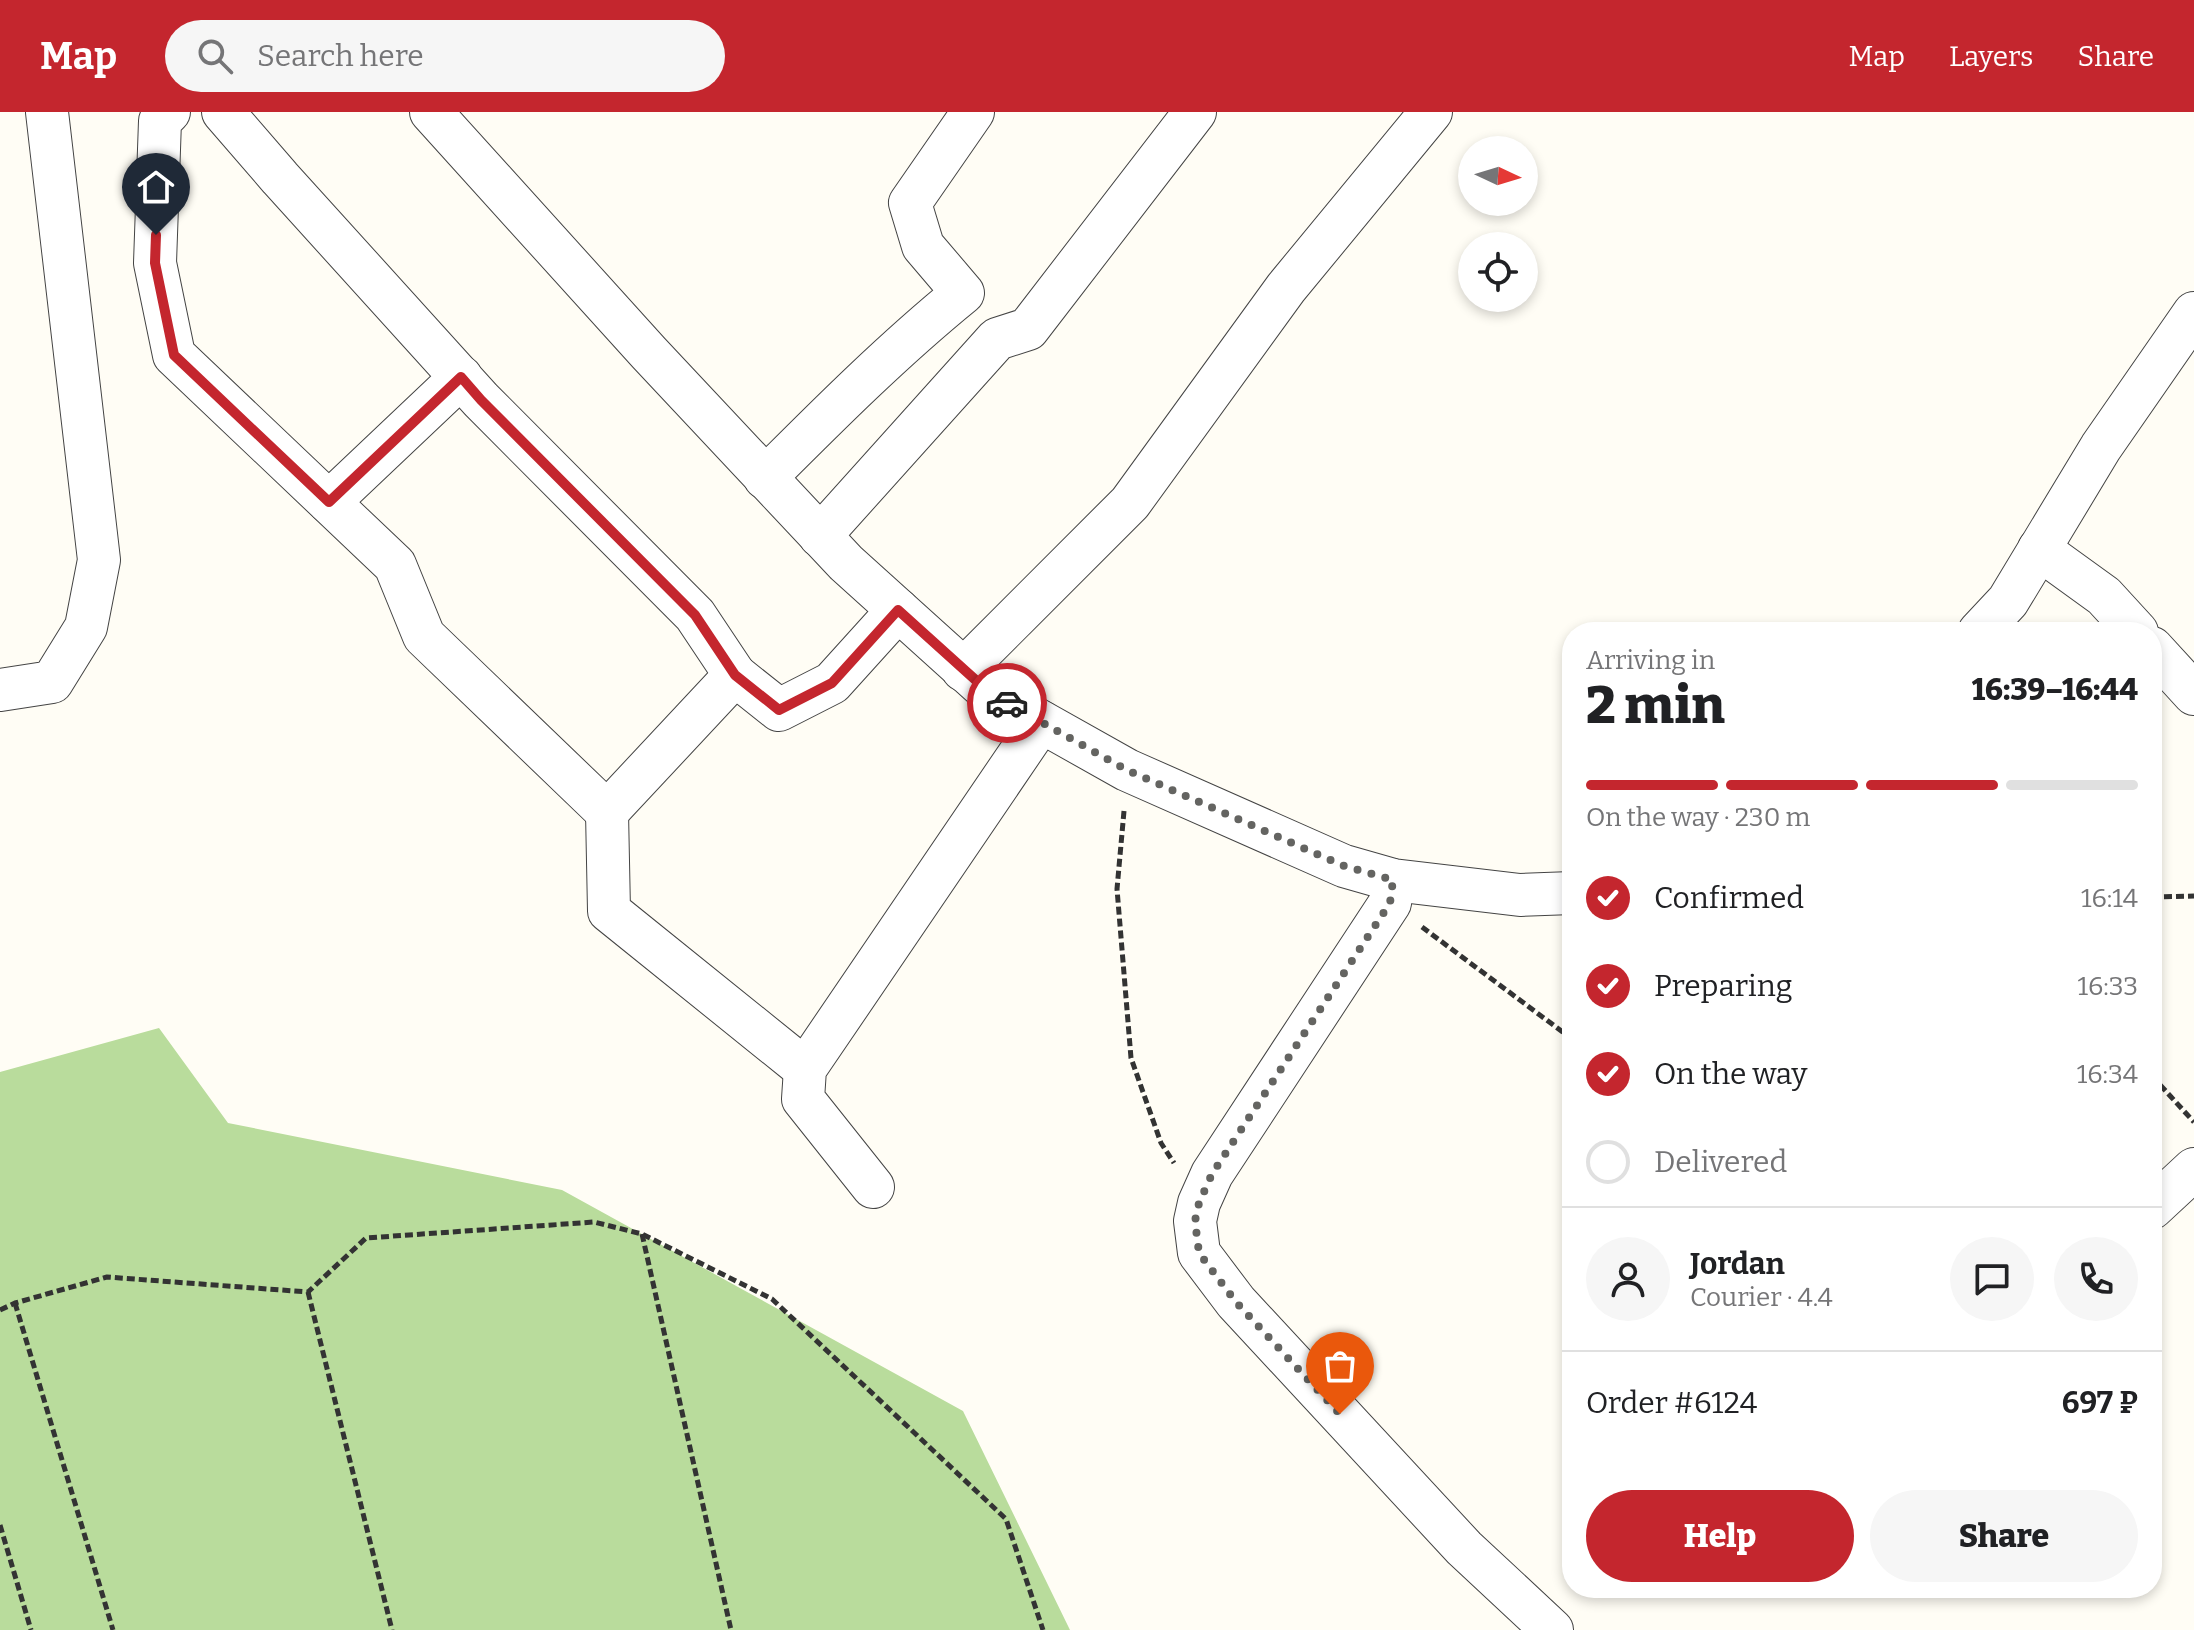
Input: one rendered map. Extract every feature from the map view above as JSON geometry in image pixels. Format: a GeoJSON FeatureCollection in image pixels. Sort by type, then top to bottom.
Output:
{"type":"FeatureCollection","features":[{"type":"Feature","properties":{"kind":"street"},"geometry":{"type":"LineString","coordinates":[[0,690],[52,682],[86,627],[99,560],[47,112]]}},
{"type":"Feature","properties":{"kind":"street"},"geometry":{"type":"LineString","coordinates":[[169,112],[160,121],[155,263],[174,355],[395,565],[424,636],[607,812]]}},
{"type":"Feature","properties":{"kind":"street"},"geometry":{"type":"LineString","coordinates":[[223,112],[481,400],[695,615],[735,675],[779,710],[832,683],[898,610]]}},
{"type":"Feature","properties":{"kind":"street"},"geometry":{"type":"LineString","coordinates":[[431,112],[820,536],[990,693],[1127,770],[1344,866],[1392,892],[1562,893]]}},
{"type":"Feature","properties":{"kind":"street"},"geometry":{"type":"LineString","coordinates":[[765,478],[861,383],[963,293],[923,246],[910,203],[973,112]]}},
{"type":"Feature","properties":{"kind":"street"},"geometry":{"type":"LineString","coordinates":[[820,536],[997,339],[1028,329],[1195,112]]}},
{"type":"Feature","properties":{"kind":"street"},"geometry":{"type":"LineString","coordinates":[[963,670],[1130,503],[1286,288],[1431,112]]}},
{"type":"Feature","properties":{"kind":"street"},"geometry":{"type":"LineString","coordinates":[[1988,622],[2008,601],[2101,447],[2194,313]]}},
{"type":"Feature","properties":{"kind":"street"},"geometry":{"type":"LineString","coordinates":[[329,502],[461,377]]}},
{"type":"Feature","properties":{"kind":"street"},"geometry":{"type":"LineString","coordinates":[[2039,549],[2104,596],[2128,622]]}},
{"type":"Feature","properties":{"kind":"street"},"geometry":{"type":"LineString","coordinates":[[2162,659],[2194,694]]}},
{"type":"Feature","properties":{"kind":"street"},"geometry":{"type":"LineString","coordinates":[[735,675],[607,812],[609,911],[805,1069]]}},
{"type":"Feature","properties":{"kind":"street"},"geometry":{"type":"LineString","coordinates":[[873,1187],[803,1099],[805,1069],[1041,722]]}},
{"type":"Feature","properties":{"kind":"street"},"geometry":{"type":"LineString","coordinates":[[1392,892],[1212,1174],[1195,1221],[1199,1253],[1236,1302],[1464,1548],[1552,1630]]}},
{"type":"Feature","properties":{"kind":"street"},"geometry":{"type":"LineString","coordinates":[[2162,1199],[2194,1169]]}},
{"type":"Feature","properties":{"kind":"path"},"geometry":{"type":"LineString","coordinates":[[1127,770],[1117,889],[1131,1058],[1161,1143],[1199,1203]]}},
{"type":"Feature","properties":{"kind":"path"},"geometry":{"type":"LineString","coordinates":[[1392,892],[1562,1031]]}},
{"type":"Feature","properties":{"kind":"path"},"geometry":{"type":"LineString","coordinates":[[2162,897],[2194,896]]}},
{"type":"Feature","properties":{"kind":"path"},"geometry":{"type":"LineString","coordinates":[[2162,1087],[2194,1122]]}},
{"type":"Feature","properties":{"kind":"path"},"geometry":{"type":"LineString","coordinates":[[0,1310],[107,1277],[308,1292],[366,1238],[594,1222],[642,1234],[772,1299],[1006,1519],[1043,1630]]}},
{"type":"Feature","properties":{"kind":"path"},"geometry":{"type":"LineString","coordinates":[[642,1234],[731,1630]]}},
{"type":"Feature","properties":{"kind":"path"},"geometry":{"type":"LineString","coordinates":[[308,1292],[392,1630]]}},
{"type":"Feature","properties":{"kind":"path"},"geometry":{"type":"LineString","coordinates":[[15,1303],[113,1630]]}},
{"type":"Feature","properties":{"kind":"path"},"geometry":{"type":"LineString","coordinates":[[0,1525],[31,1630]]}},
{"type":"Feature","properties":{"kind":"green space"},"geometry":{"type":"Polygon","coordinates":[[[159,1028],[228,1123],[562,1190],[963,1411],[1070,1630],[0,1630],[0,1072],[159,1028]]]}},
{"type":"Feature","properties":{"kind":"way so far"},"geometry":{"type":"LineString","coordinates":[[1007,703],[1127,770],[1344,866],[1393,880],[1390,903],[1212,1174],[1195,1221],[1199,1253],[1236,1302],[1340,1414]]}},
{"type":"Feature","properties":{"kind":"route"},"geometry":{"type":"LineString","coordinates":[[156,235],[155,263],[174,355],[329,502],[461,377],[695,615],[735,675],[779,710],[832,683],[898,610],[990,693],[1007,703]]}}]}
